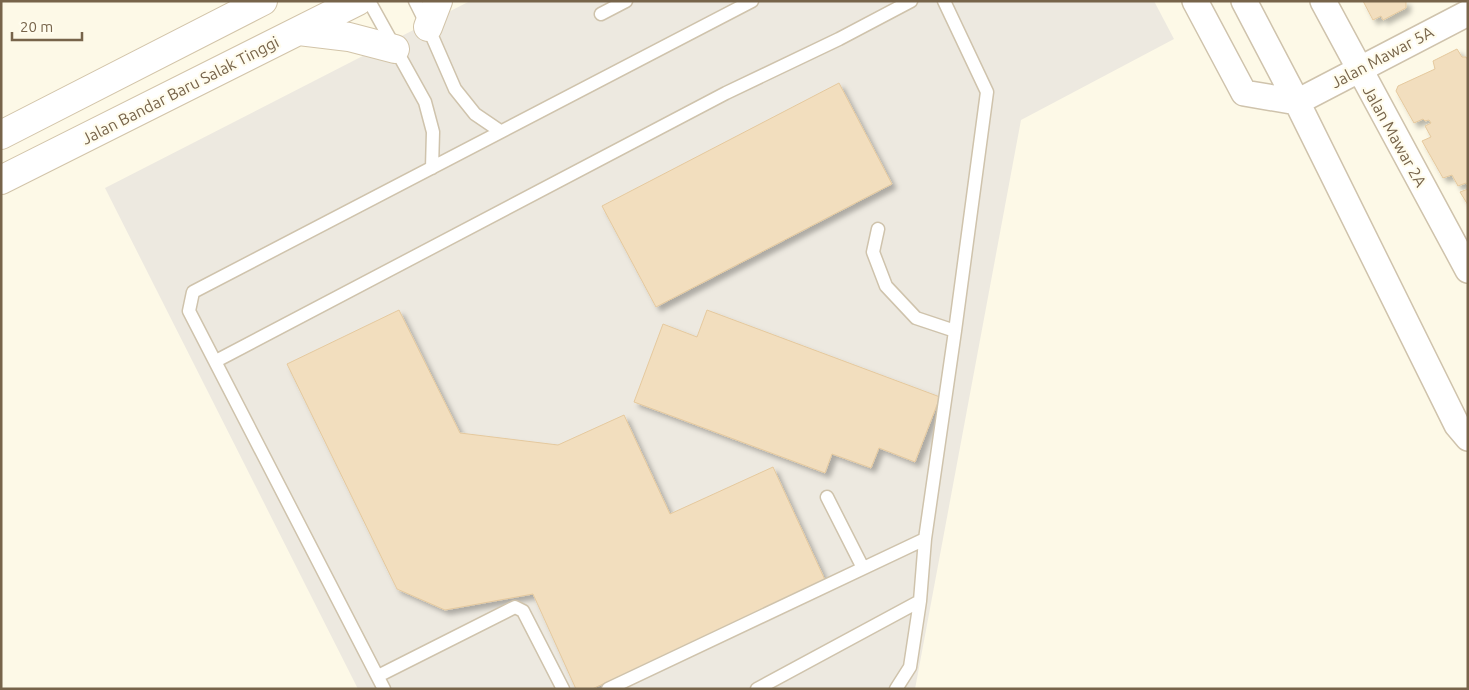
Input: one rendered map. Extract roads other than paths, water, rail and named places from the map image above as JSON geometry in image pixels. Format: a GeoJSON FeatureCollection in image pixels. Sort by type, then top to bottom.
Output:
{"type":"FeatureCollection","features":[{"type":"Feature","properties":{"kind":"main road"},"geometry":{"type":"LineString","coordinates":[[1,134],[263,1]]}},
{"type":"Feature","properties":{"kind":"main road","name":"Jalan Bandar Baru Salak Tinggi"},"geometry":{"type":"LineString","coordinates":[[1,180],[358,1]]}},
{"type":"Feature","properties":{"kind":"main road"},"geometry":{"type":"LineString","coordinates":[[428,27],[438,1]]}},
{"type":"Feature","properties":{"kind":"main road"},"geometry":{"type":"LineString","coordinates":[[299,31],[349,37],[395,48]]}},
{"type":"Feature","properties":{"kind":"street"},"geometry":{"type":"LineString","coordinates":[[1195,1],[1244,94],[1297,102]]}},
{"type":"Feature","properties":{"kind":"street"},"geometry":{"type":"LineString","coordinates":[[1244,1],[1297,102],[1457,425],[1468,438]]}},
{"type":"Feature","properties":{"kind":"street","name":"Jalan Mawar 2A"},"geometry":{"type":"LineString","coordinates":[[1323,1],[1468,270]]}},
{"type":"Feature","properties":{"kind":"street","name":"Jalan Mawar 5A"},"geometry":{"type":"LineString","coordinates":[[1297,102],[1468,13]]}},
{"type":"Feature","properties":{"kind":"lane"},"geometry":{"type":"LineString","coordinates":[[368,1],[425,102],[433,132],[432,168]]}},
{"type":"Feature","properties":{"kind":"lane"},"geometry":{"type":"LineString","coordinates":[[415,1],[455,89],[475,114],[500,132]]}},
{"type":"Feature","properties":{"kind":"lane"},"geometry":{"type":"LineString","coordinates":[[601,14],[626,1]]}},
{"type":"Feature","properties":{"kind":"lane"},"geometry":{"type":"LineString","coordinates":[[384,689],[189,311],[193,292],[432,168],[738,4],[752,1]]}},
{"type":"Feature","properties":{"kind":"lane"},"geometry":{"type":"LineString","coordinates":[[216,361],[717,97],[839,39],[911,1]]}},
{"type":"Feature","properties":{"kind":"lane"},"geometry":{"type":"LineString","coordinates":[[896,689],[910,666],[920,601],[925,540],[987,92],[944,1]]}},
{"type":"Feature","properties":{"kind":"lane"},"geometry":{"type":"LineString","coordinates":[[878,229],[873,252],[886,286],[916,318],[955,331]]}},
{"type":"Feature","properties":{"kind":"lane"},"geometry":{"type":"LineString","coordinates":[[827,497],[863,568]]}},
{"type":"Feature","properties":{"kind":"lane"},"geometry":{"type":"LineString","coordinates":[[608,689],[925,540]]}},
{"type":"Feature","properties":{"kind":"lane"},"geometry":{"type":"LineString","coordinates":[[757,689],[920,601]]}},
{"type":"Feature","properties":{"kind":"lane"},"geometry":{"type":"LineString","coordinates":[[378,676],[515,608],[522,610],[564,689]]}}]}
